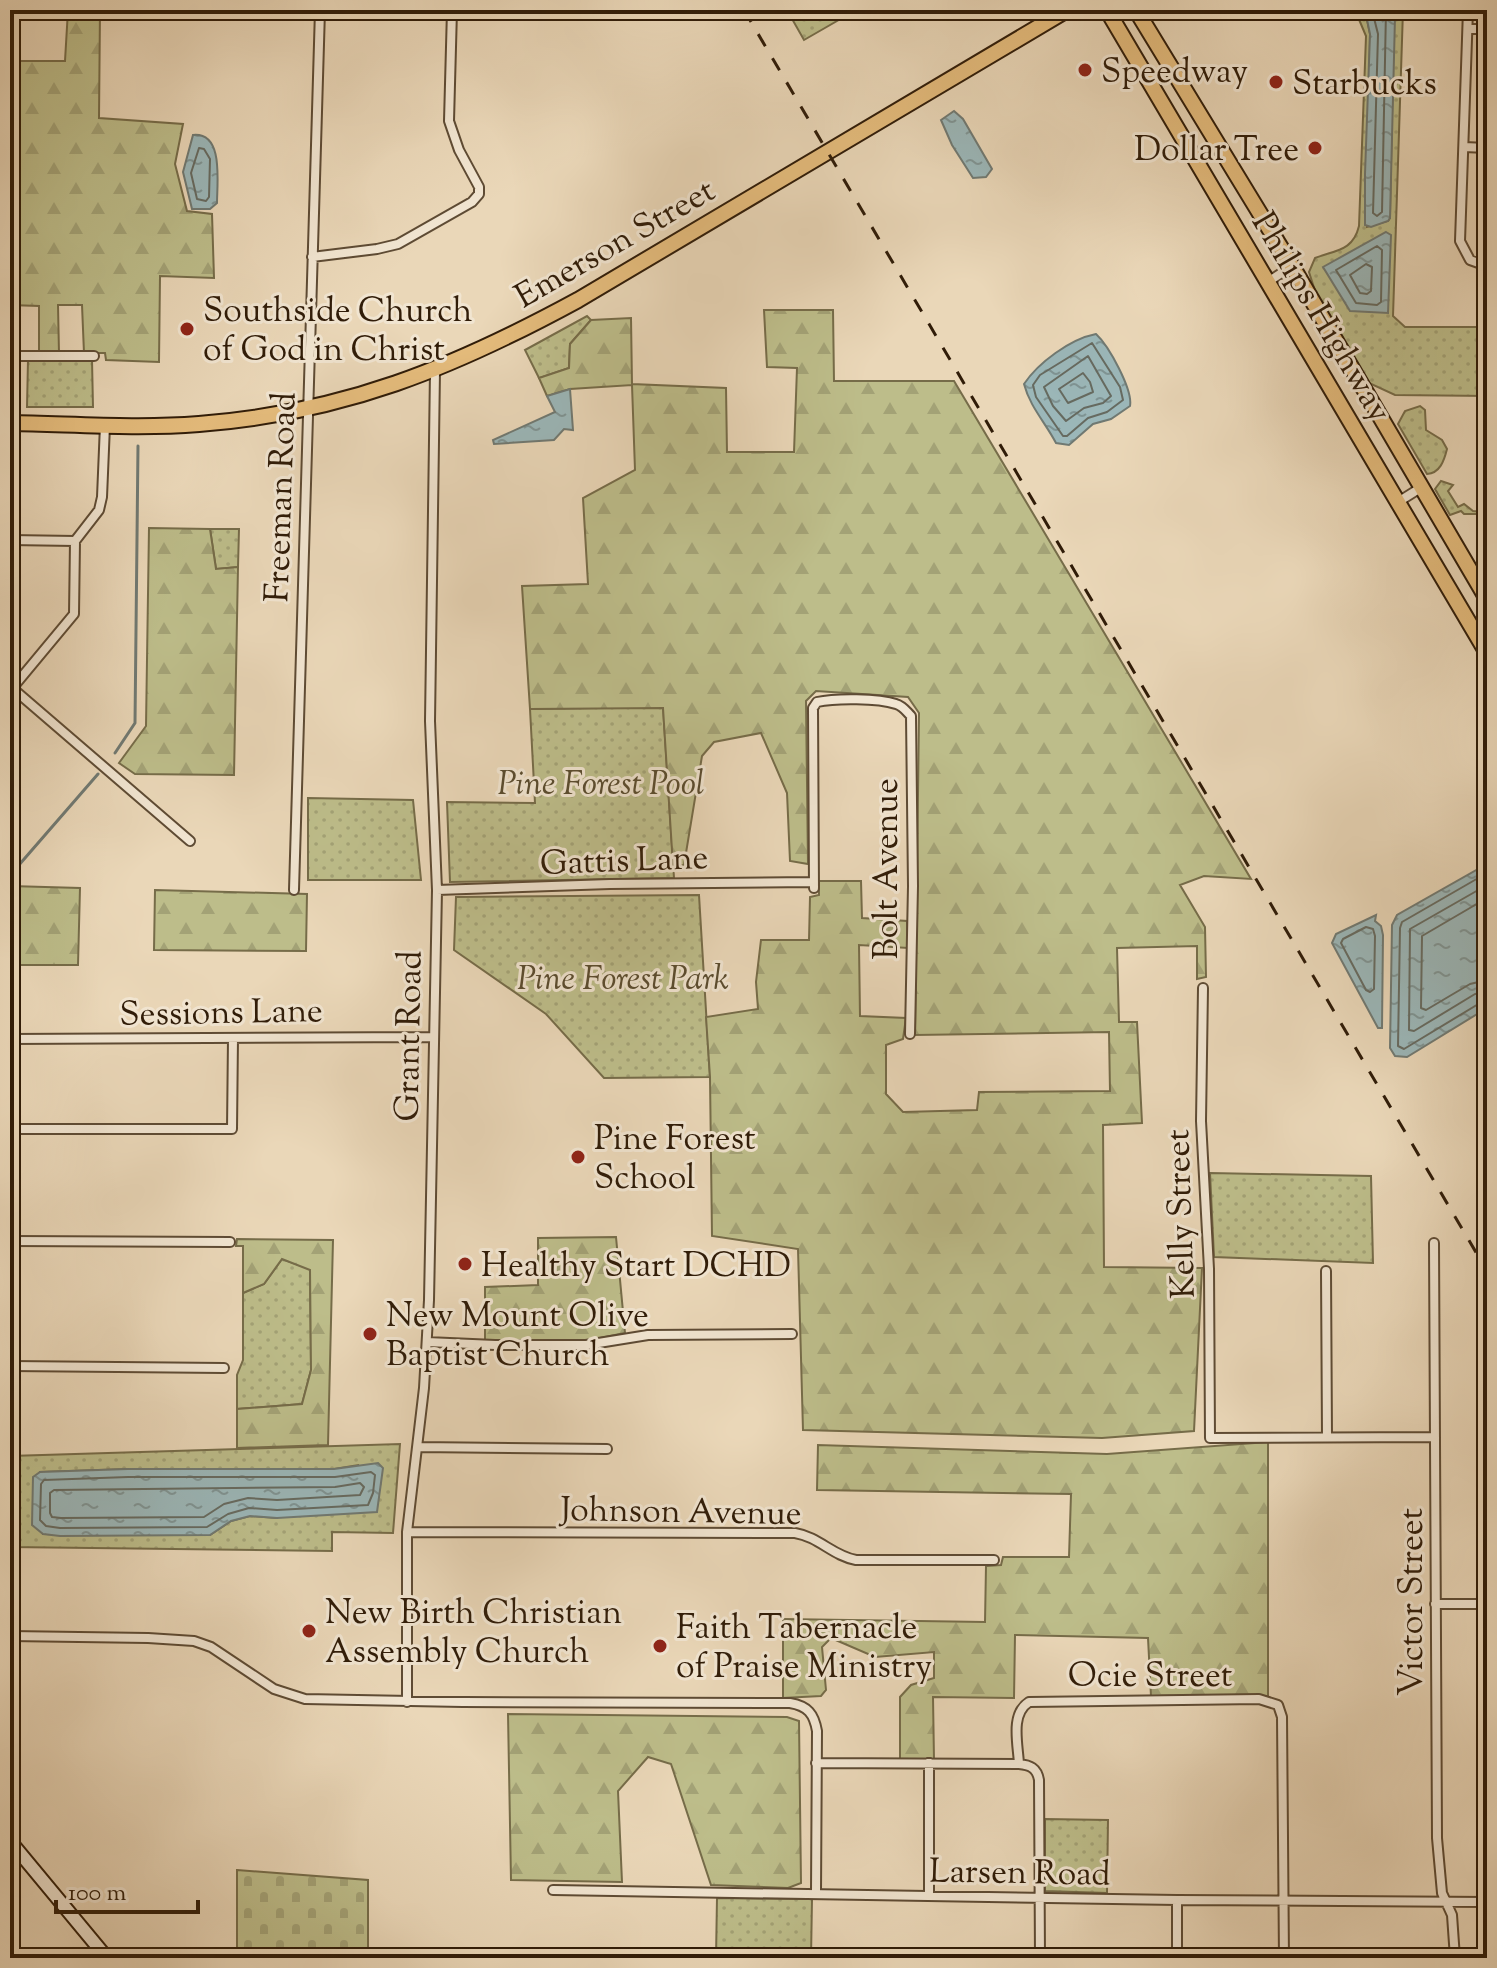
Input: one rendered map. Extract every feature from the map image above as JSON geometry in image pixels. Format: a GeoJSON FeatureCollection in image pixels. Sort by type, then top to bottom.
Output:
{"type":"FeatureCollection","features":[{"type":"Feature","properties":{"kind":"main road","name":"Emerson Street"},"geometry":{"type":"LineString","coordinates":[[10,423],[198,424],[307,410],[359,397],[435,371],[496,344],[578,300],[1067,10]]}},
{"type":"Feature","properties":{"kind":"main road","name":"Philips Highway"},"geometry":{"type":"LineString","coordinates":[[1107,10],[1486,648]]}},
{"type":"Feature","properties":{"kind":"main road","name":"Philips Highway"},"geometry":{"type":"LineString","coordinates":[[1136,10],[1292,266],[1487,599]]}},
{"type":"Feature","properties":{"kind":"main road"},"geometry":{"type":"LineString","coordinates":[[1146,10],[1152,36]]}},
{"type":"Feature","properties":{"kind":"main road"},"geometry":{"type":"LineString","coordinates":[[10,1841],[107,1958]]}},
{"type":"Feature","properties":{"kind":"street"},"geometry":{"type":"LineString","coordinates":[[282,10],[320,12]]}},
{"type":"Feature","properties":{"kind":"street"},"geometry":{"type":"LineString","coordinates":[[312,257],[398,244],[472,202],[479,194],[479,187],[459,150],[449,121],[452,10]]}},
{"type":"Feature","properties":{"kind":"street"},"geometry":{"type":"LineString","coordinates":[[1468,10],[1460,241],[1466,255],[1476,264],[1487,266]]}},
{"type":"Feature","properties":{"kind":"street","name":"Freeman Road"},"geometry":{"type":"LineString","coordinates":[[294,890],[320,12]]}},
{"type":"Feature","properties":{"kind":"street"},"geometry":{"type":"LineString","coordinates":[[1468,29],[1487,29]]}},
{"type":"Feature","properties":{"kind":"street"},"geometry":{"type":"LineString","coordinates":[[1464,147],[1487,148]]}},
{"type":"Feature","properties":{"kind":"street"},"geometry":{"type":"LineString","coordinates":[[1268,282],[1292,266]]}},
{"type":"Feature","properties":{"kind":"street"},"geometry":{"type":"LineString","coordinates":[[10,356],[94,356]]}},
{"type":"Feature","properties":{"kind":"street","name":"Grant Road"},"geometry":{"type":"LineString","coordinates":[[407,1702],[407,1532],[427,1342],[437,890],[430,721],[435,371]]}},
{"type":"Feature","properties":{"kind":"street"},"geometry":{"type":"LineString","coordinates":[[105,425],[99,510],[75,541],[74,614],[11,689],[190,841]]}},
{"type":"Feature","properties":{"kind":"street"},"geometry":{"type":"LineString","coordinates":[[1398,502],[1422,487]]}},
{"type":"Feature","properties":{"kind":"street"},"geometry":{"type":"LineString","coordinates":[[10,540],[75,541]]}},
{"type":"Feature","properties":{"kind":"street","name":"Bolt Avenue"},"geometry":{"type":"LineString","coordinates":[[814,885],[813,708],[817,702],[828,699],[893,703],[903,707],[911,716],[913,886],[910,1034]]}},
{"type":"Feature","properties":{"kind":"street","name":"Gattis Lane"},"geometry":{"type":"LineString","coordinates":[[437,890],[610,884],[814,885]]}},
{"type":"Feature","properties":{"kind":"street","name":"Kelly Street"},"geometry":{"type":"LineString","coordinates":[[1203,988],[1201,1121],[1209,1269],[1210,1438],[1327,1437]]}},
{"type":"Feature","properties":{"kind":"street","name":"Sessions Lane"},"geometry":{"type":"LineString","coordinates":[[10,1039],[433,1037]]}},
{"type":"Feature","properties":{"kind":"street"},"geometry":{"type":"LineString","coordinates":[[10,1129],[232,1129],[233,1038]]}},
{"type":"Feature","properties":{"kind":"street"},"geometry":{"type":"LineString","coordinates":[[10,1241],[230,1242]]}},
{"type":"Feature","properties":{"kind":"street","name":"Victor Street"},"geometry":{"type":"LineString","coordinates":[[1434,1243],[1437,1838],[1440,1879],[1445,1902],[1452,1915],[1455,1958]]}},
{"type":"Feature","properties":{"kind":"street"},"geometry":{"type":"LineString","coordinates":[[1326,1271],[1327,1437],[1435,1437]]}},
{"type":"Feature","properties":{"kind":"street"},"geometry":{"type":"LineString","coordinates":[[427,1342],[586,1345],[648,1335],[792,1334]]}},
{"type":"Feature","properties":{"kind":"street"},"geometry":{"type":"LineString","coordinates":[[10,1366],[224,1368]]}},
{"type":"Feature","properties":{"kind":"street"},"geometry":{"type":"LineString","coordinates":[[417,1447],[607,1449]]}},
{"type":"Feature","properties":{"kind":"street","name":"Johnson Avenue"},"geometry":{"type":"LineString","coordinates":[[407,1532],[795,1533],[810,1535],[838,1555],[856,1560],[994,1560]]}},
{"type":"Feature","properties":{"kind":"street"},"geometry":{"type":"LineString","coordinates":[[1435,1604],[1487,1604]]}},
{"type":"Feature","properties":{"kind":"street"},"geometry":{"type":"LineString","coordinates":[[10,1636],[194,1641],[211,1647],[274,1689],[291,1696],[322,1700],[790,1703],[809,1710],[817,1731],[816,1893]]}},
{"type":"Feature","properties":{"kind":"street","name":"Ocie Street"},"geometry":{"type":"LineString","coordinates":[[1019,1764],[1017,1719],[1022,1706],[1037,1700],[1259,1699],[1278,1705],[1282,1717],[1284,1901]]}},
{"type":"Feature","properties":{"kind":"street"},"geometry":{"type":"LineString","coordinates":[[816,1763],[1031,1766],[1038,1774],[1040,1958]]}},
{"type":"Feature","properties":{"kind":"street"},"geometry":{"type":"LineString","coordinates":[[929,1763],[929,1895]]}},
{"type":"Feature","properties":{"kind":"street","name":"Larsen Road"},"geometry":{"type":"LineString","coordinates":[[553,1890],[1487,1902]]}},
{"type":"Feature","properties":{"kind":"street"},"geometry":{"type":"LineString","coordinates":[[1177,1900],[1177,1958]]}},
{"type":"Feature","properties":{"kind":"street"},"geometry":{"type":"LineString","coordinates":[[1284,1901],[1284,1958]]}},
{"type":"Feature","properties":{"kind":"green space"},"geometry":{"type":"Polygon","coordinates":[[[68,10],[100,10],[99,118],[183,124],[175,164],[187,211],[212,214],[214,278],[160,276],[159,362],[106,360],[105,353],[84,353],[82,305],[58,305],[59,353],[39,353],[39,306],[10,305],[10,61],[65,61],[68,10]]]}},
{"type":"Feature","properties":{"kind":"green space"},"geometry":{"type":"Polygon","coordinates":[[[787,10],[856,10],[804,40],[787,10]]]}},
{"type":"Feature","properties":{"kind":"green space"},"geometry":{"type":"Polygon","coordinates":[[[1355,10],[1365,10],[1370,34],[1367,227],[1390,218],[1394,10],[1403,10],[1393,316],[1405,327],[1487,327],[1487,396],[1395,395],[1369,383],[1317,297],[1309,272],[1315,258],[1348,245],[1359,226],[1366,36],[1355,10]]]}},
{"type":"Feature","properties":{"kind":"green space"},"geometry":{"type":"Polygon","coordinates":[[[764,310],[833,310],[834,381],[954,381],[1251,879],[1204,876],[1180,885],[1205,927],[1206,977],[1197,979],[1197,946],[1117,948],[1119,1022],[1137,1022],[1142,1123],[1103,1125],[1104,1267],[1202,1268],[1194,1431],[1102,1438],[803,1430],[798,1249],[712,1236],[706,1017],[758,1009],[756,982],[761,940],[809,940],[810,897],[819,895],[819,881],[861,881],[862,918],[907,921],[908,948],[859,945],[860,1016],[906,1018],[903,1039],[886,1045],[886,1094],[903,1112],[977,1110],[979,1092],[1110,1091],[1109,1032],[915,1035],[919,713],[908,697],[816,691],[806,701],[808,864],[790,861],[787,793],[761,733],[714,742],[702,756],[684,865],[673,866],[663,708],[530,709],[522,586],[588,584],[583,498],[635,470],[632,385],[570,389],[547,396],[539,378],[569,368],[570,344],[591,320],[631,318],[632,384],[726,388],[727,452],[794,452],[797,368],[767,367],[764,310]]]}},
{"type":"Feature","properties":{"kind":"green space"},"geometry":{"type":"Polygon","coordinates":[[[587,316],[591,320],[570,344],[569,368],[539,378],[525,350],[587,316]]]}},
{"type":"Feature","properties":{"kind":"green space"},"geometry":{"type":"Polygon","coordinates":[[[28,360],[92,360],[93,407],[27,407],[28,360]]]}},
{"type":"Feature","properties":{"kind":"green space"},"geometry":{"type":"Polygon","coordinates":[[[1420,406],[1425,410],[1426,430],[1442,440],[1447,449],[1438,469],[1427,474],[1398,424],[1405,411],[1420,406]]]}},
{"type":"Feature","properties":{"kind":"green space"},"geometry":{"type":"Polygon","coordinates":[[[1441,481],[1453,485],[1448,491],[1458,507],[1464,504],[1473,511],[1486,514],[1464,514],[1461,511],[1450,515],[1435,489],[1441,481]]]}},
{"type":"Feature","properties":{"kind":"green space"},"geometry":{"type":"Polygon","coordinates":[[[149,528],[210,529],[216,569],[238,567],[234,775],[135,774],[119,763],[146,726],[149,528]]]}},
{"type":"Feature","properties":{"kind":"green space"},"geometry":{"type":"Polygon","coordinates":[[[210,529],[239,529],[238,567],[216,569],[210,529]]]}},
{"type":"Feature","properties":{"kind":"green space","name":"Pine Forest Pool"},"geometry":{"type":"Polygon","coordinates":[[[663,707],[674,878],[450,882],[447,802],[535,803],[530,709],[663,707]]]}},
{"type":"Feature","properties":{"kind":"green space"},"geometry":{"type":"Polygon","coordinates":[[[308,798],[413,800],[421,880],[308,880],[308,798]]]}},
{"type":"Feature","properties":{"kind":"green space"},"geometry":{"type":"Polygon","coordinates":[[[10,886],[80,888],[78,965],[10,965],[10,886]]]}},
{"type":"Feature","properties":{"kind":"green space"},"geometry":{"type":"Polygon","coordinates":[[[155,890],[307,894],[306,951],[154,950],[155,890]]]}},
{"type":"Feature","properties":{"kind":"green space","name":"Pine Forest Park"},"geometry":{"type":"Polygon","coordinates":[[[699,895],[710,1077],[604,1078],[546,1014],[454,950],[456,897],[699,895]]]}},
{"type":"Feature","properties":{"kind":"green space"},"geometry":{"type":"Polygon","coordinates":[[[1210,1173],[1371,1176],[1373,1263],[1214,1257],[1210,1173]]]}},
{"type":"Feature","properties":{"kind":"green space"},"geometry":{"type":"Polygon","coordinates":[[[616,1237],[625,1333],[590,1340],[485,1340],[485,1287],[538,1285],[538,1238],[616,1237]]]}},
{"type":"Feature","properties":{"kind":"green space"},"geometry":{"type":"Polygon","coordinates":[[[237,1239],[333,1240],[328,1445],[237,1448],[237,1409],[302,1404],[311,1370],[310,1270],[282,1259],[264,1284],[243,1293],[243,1246],[236,1246],[237,1239]]]}},
{"type":"Feature","properties":{"kind":"green space"},"geometry":{"type":"Polygon","coordinates":[[[282,1259],[310,1269],[311,1370],[302,1404],[237,1409],[237,1375],[243,1360],[243,1293],[264,1284],[282,1259]]]}},
{"type":"Feature","properties":{"kind":"green space"},"geometry":{"type":"Polygon","coordinates":[[[1268,1442],[1268,1696],[1151,1696],[1148,1638],[1015,1635],[1014,1698],[933,1697],[934,1760],[900,1760],[900,1697],[911,1685],[934,1678],[934,1652],[875,1657],[831,1638],[822,1647],[826,1690],[821,1696],[783,1698],[783,1619],[985,1622],[986,1566],[1001,1565],[1003,1557],[1069,1557],[1071,1494],[817,1490],[818,1445],[1107,1454],[1268,1442]]]}},
{"type":"Feature","properties":{"kind":"green space"},"geometry":{"type":"Polygon","coordinates":[[[400,1444],[393,1533],[332,1532],[332,1551],[10,1547],[10,1456],[400,1444]],[[359,1465],[334,1469],[40,1472],[43,1534],[210,1535],[231,1521],[250,1516],[277,1518],[359,1465]]]}},
{"type":"Feature","properties":{"kind":"green space"},"geometry":{"type":"Polygon","coordinates":[[[508,1714],[787,1717],[799,1721],[801,1883],[788,1888],[711,1885],[671,1764],[648,1757],[618,1791],[622,1882],[511,1880],[508,1714]]]}},
{"type":"Feature","properties":{"kind":"green space"},"geometry":{"type":"Polygon","coordinates":[[[1045,1819],[1108,1820],[1107,1893],[1045,1891],[1045,1819]]]}},
{"type":"Feature","properties":{"kind":"green space"},"geometry":{"type":"Polygon","coordinates":[[[237,1870],[368,1880],[368,1958],[306,1958],[301,1952],[293,1958],[237,1958],[237,1870]]]}},
{"type":"Feature","properties":{"kind":"green space"},"geometry":{"type":"Polygon","coordinates":[[[717,1898],[812,1899],[811,1958],[716,1958],[717,1898]]]}},
{"type":"Feature","properties":{"kind":"water"},"geometry":{"type":"Polygon","coordinates":[[[1365,10],[1394,10],[1395,17],[1390,218],[1371,227],[1365,225],[1370,34],[1365,10]]]}},
{"type":"Feature","properties":{"kind":"water"},"geometry":{"type":"Polygon","coordinates":[[[954,111],[963,119],[992,169],[986,177],[973,178],[952,145],[941,120],[954,111]]]}},
{"type":"Feature","properties":{"kind":"water"},"geometry":{"type":"Polygon","coordinates":[[[193,135],[210,141],[217,160],[217,203],[210,209],[192,209],[183,172],[193,135]]]}},
{"type":"Feature","properties":{"kind":"water"},"geometry":{"type":"Polygon","coordinates":[[[1386,232],[1391,235],[1388,313],[1350,311],[1323,267],[1386,232]]]}},
{"type":"Feature","properties":{"kind":"water"},"geometry":{"type":"Polygon","coordinates":[[[1096,334],[1119,368],[1128,390],[1130,406],[1111,419],[1093,424],[1069,445],[1056,443],[1024,384],[1056,353],[1096,334]]]}},
{"type":"Feature","properties":{"kind":"water"},"geometry":{"type":"Polygon","coordinates":[[[570,389],[573,430],[564,429],[554,440],[494,444],[493,440],[555,412],[547,396],[570,389]]]}},
{"type":"Feature","properties":{"kind":"water"},"geometry":{"type":"Polygon","coordinates":[[[1487,864],[1487,1008],[1407,1057],[1395,1056],[1390,1048],[1392,925],[1397,915],[1487,864]]]}},
{"type":"Feature","properties":{"kind":"water"},"geometry":{"type":"Polygon","coordinates":[[[1376,915],[1375,921],[1381,926],[1383,935],[1382,1028],[1378,1028],[1332,943],[1336,934],[1376,915]]]}},
{"type":"Feature","properties":{"kind":"water"},"geometry":{"type":"Polygon","coordinates":[[[378,1463],[383,1468],[377,1512],[277,1518],[250,1516],[231,1521],[210,1535],[60,1536],[43,1534],[32,1525],[33,1477],[40,1472],[334,1469],[378,1463]]]}},
{"type":"Feature","properties":{"kind":"waterway"},"geometry":{"type":"LineString","coordinates":[[115,753],[135,723],[138,446]]}},
{"type":"Feature","properties":{"kind":"waterway"},"geometry":{"type":"LineString","coordinates":[[12,873],[98,774]]}},
{"type":"Feature","properties":{"kind":"railway"},"geometry":{"type":"LineString","coordinates":[[744,10],[1487,1271]]}},
{"type":"Feature","properties":{"kind":"place","name":"Speedway"},"geometry":{"type":"Point","coordinates":[1085,70]}},
{"type":"Feature","properties":{"kind":"place","name":"Starbucks"},"geometry":{"type":"Point","coordinates":[1276,82]}},
{"type":"Feature","properties":{"kind":"place","name":"Dollar Tree"},"geometry":{"type":"Point","coordinates":[1315,148]}},
{"type":"Feature","properties":{"kind":"place","name":"Southside Church of God in Christ"},"geometry":{"type":"Point","coordinates":[187,329]}},
{"type":"Feature","properties":{"kind":"place","name":"Pine Forest School"},"geometry":{"type":"Point","coordinates":[578,1157]}},
{"type":"Feature","properties":{"kind":"place","name":"Healthy Start DCHD"},"geometry":{"type":"Point","coordinates":[465,1264]}},
{"type":"Feature","properties":{"kind":"place","name":"New Mount Olive Baptist Church"},"geometry":{"type":"Point","coordinates":[370,1334]}},
{"type":"Feature","properties":{"kind":"place","name":"New Birth Christian Assembly Church"},"geometry":{"type":"Point","coordinates":[309,1631]}},
{"type":"Feature","properties":{"kind":"place","name":"Faith Tabernacle of Praise Ministry"},"geometry":{"type":"Point","coordinates":[660,1646]}}]}
